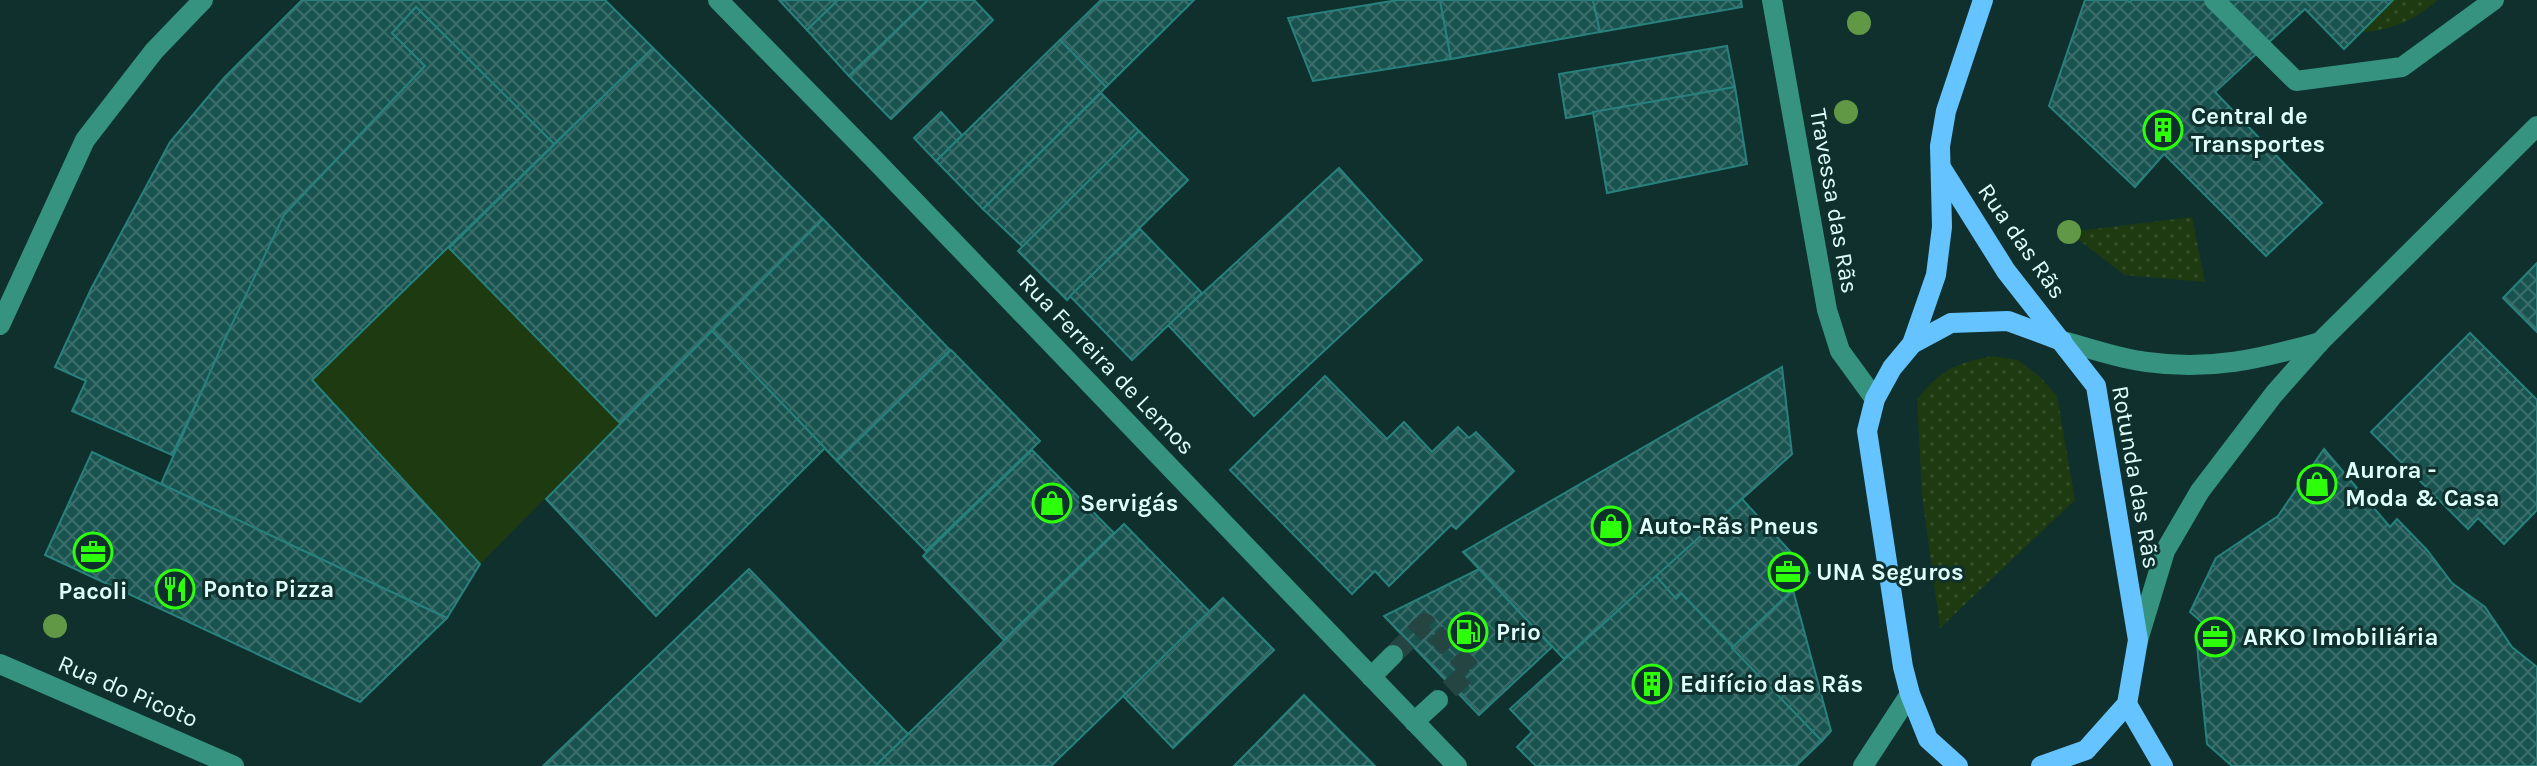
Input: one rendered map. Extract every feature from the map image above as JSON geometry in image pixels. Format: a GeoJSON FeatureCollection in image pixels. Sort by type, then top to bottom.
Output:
{"type":"FeatureCollection","features":[{"type":"Feature","properties":{"kind":"main road","name":"Rua das Rãs"},"geometry":{"type":"LineString","coordinates":[[1912,344],[1936,275],[1942,227],[1940,146],[1946,111],[1983,0]]}},
{"type":"Feature","properties":{"kind":"main road","name":"Rua das Rãs"},"geometry":{"type":"LineString","coordinates":[[1942,169],[2006,271],[2062,341]]}},
{"type":"Feature","properties":{"kind":"main road"},"geometry":{"type":"LineString","coordinates":[[1958,766],[1928,739],[1910,694],[1903,667],[1867,431],[1875,399],[1892,368],[1912,344],[1951,323],[2008,321],[2062,341]]}},
{"type":"Feature","properties":{"kind":"main road","name":"Rotunda das Rãs"},"geometry":{"type":"LineString","coordinates":[[2062,341],[2096,386],[2138,640],[2127,704]]}},
{"type":"Feature","properties":{"kind":"main road"},"geometry":{"type":"LineString","coordinates":[[2041,766],[2086,750],[2127,704],[2163,766]]}},
{"type":"Feature","properties":{"kind":"street"},"geometry":{"type":"LineString","coordinates":[[0,325],[85,140],[154,51],[203,0]]}},
{"type":"Feature","properties":{"kind":"street","name":"Rua Ferreira de Lemos"},"geometry":{"type":"LineString","coordinates":[[718,0],[1457,766]]}},
{"type":"Feature","properties":{"kind":"street","name":"Travessa das Rãs"},"geometry":{"type":"LineString","coordinates":[[1772,0],[1827,310],[1840,351],[1875,399]]}},
{"type":"Feature","properties":{"kind":"street"},"geometry":{"type":"LineString","coordinates":[[2214,0],[2296,81],[2402,67],[2494,0]]}},
{"type":"Feature","properties":{"kind":"street"},"geometry":{"type":"LineString","coordinates":[[2138,640],[2165,551],[2200,491],[2274,394],[2320,342],[2537,126]]}},
{"type":"Feature","properties":{"kind":"street"},"geometry":{"type":"LineString","coordinates":[[2062,341],[2145,362],[2192,367],[2237,363],[2320,342]]}},
{"type":"Feature","properties":{"kind":"street"},"geometry":{"type":"LineString","coordinates":[[1371,677],[1393,655]]}},
{"type":"Feature","properties":{"kind":"street","name":"Rua do Picoto"},"geometry":{"type":"LineString","coordinates":[[0,664],[234,766]]}},
{"type":"Feature","properties":{"kind":"street"},"geometry":{"type":"LineString","coordinates":[[1863,766],[1910,694]]}},
{"type":"Feature","properties":{"kind":"street"},"geometry":{"type":"LineString","coordinates":[[1414,722],[1438,700]]}},
{"type":"Feature","properties":{"kind":"green space"},"geometry":{"type":"Polygon","coordinates":[[[2393,0],[2437,0],[2402,23],[2361,32],[2393,0]]]}},
{"type":"Feature","properties":{"kind":"green space"},"geometry":{"type":"Polygon","coordinates":[[[2192,217],[2205,282],[2124,275],[2069,232],[2192,217]]]}},
{"type":"Feature","properties":{"kind":"green space"},"geometry":{"type":"Polygon","coordinates":[[[449,248],[620,423],[480,564],[312,380],[449,248]]]}},
{"type":"Feature","properties":{"kind":"green space"},"geometry":{"type":"Polygon","coordinates":[[[1992,356],[2018,360],[2040,377],[2057,396],[2075,500],[1940,628],[1922,495],[1917,399],[1950,369],[1992,356]]]}},
{"type":"Feature","properties":{"kind":"building"},"geometry":{"type":"Polygon","coordinates":[[[302,0],[605,0],[653,48],[554,144],[416,7],[392,33],[425,66],[284,215],[172,455],[72,411],[86,381],[55,367],[91,289],[170,142],[224,78],[302,0]]]}},
{"type":"Feature","properties":{"kind":"building"},"geometry":{"type":"Polygon","coordinates":[[[779,0],[838,0],[807,30],[779,0]]]}},
{"type":"Feature","properties":{"kind":"building"},"geometry":{"type":"Polygon","coordinates":[[[838,0],[928,0],[849,76],[807,30],[838,0]]]}},
{"type":"Feature","properties":{"kind":"building"},"geometry":{"type":"Polygon","coordinates":[[[928,0],[974,0],[993,20],[891,119],[849,76],[928,0]]]}},
{"type":"Feature","properties":{"kind":"building"},"geometry":{"type":"Polygon","coordinates":[[[1101,0],[1194,0],[1106,87],[1060,40],[1101,0]]]}},
{"type":"Feature","properties":{"kind":"building"},"geometry":{"type":"Polygon","coordinates":[[[1398,0],[1440,0],[1451,59],[1313,81],[1288,18],[1398,0]]]}},
{"type":"Feature","properties":{"kind":"building"},"geometry":{"type":"Polygon","coordinates":[[[1440,0],[1593,0],[1600,32],[1451,59],[1440,0]]]}},
{"type":"Feature","properties":{"kind":"building"},"geometry":{"type":"Polygon","coordinates":[[[1593,0],[1741,0],[1742,7],[1600,32],[1593,0]]]}},
{"type":"Feature","properties":{"kind":"building","name":"Central de Transportes"},"geometry":{"type":"Polygon","coordinates":[[[2085,0],[2393,0],[2344,49],[2305,9],[2215,92],[2322,203],[2266,256],[2164,154],[2135,187],[2049,106],[2085,0]]]}},
{"type":"Feature","properties":{"kind":"building"},"geometry":{"type":"Polygon","coordinates":[[[416,7],[554,144],[312,380],[480,564],[447,618],[161,484],[284,215],[425,66],[392,33],[416,7]]]}},
{"type":"Feature","properties":{"kind":"building"},"geometry":{"type":"Polygon","coordinates":[[[1060,40],[1106,87],[983,209],[936,161],[1060,40]]]}},
{"type":"Feature","properties":{"kind":"building"},"geometry":{"type":"Polygon","coordinates":[[[1727,46],[1735,87],[1566,118],[1559,74],[1727,46]]]}},
{"type":"Feature","properties":{"kind":"building"},"geometry":{"type":"Polygon","coordinates":[[[653,48],[823,219],[620,423],[449,248],[653,48]]]}},
{"type":"Feature","properties":{"kind":"building"},"geometry":{"type":"Polygon","coordinates":[[[1735,87],[1747,164],[1607,193],[1593,112],[1735,87]]]}},
{"type":"Feature","properties":{"kind":"building"},"geometry":{"type":"Polygon","coordinates":[[[1101,93],[1139,131],[1023,247],[983,209],[1101,93]]]}},
{"type":"Feature","properties":{"kind":"building"},"geometry":{"type":"Polygon","coordinates":[[[941,112],[962,135],[936,161],[914,138],[941,112]]]}},
{"type":"Feature","properties":{"kind":"building"},"geometry":{"type":"Polygon","coordinates":[[[1139,131],[1188,180],[1067,300],[1018,251],[1139,131]]]}},
{"type":"Feature","properties":{"kind":"building"},"geometry":{"type":"Polygon","coordinates":[[[1339,168],[1422,260],[1254,416],[1168,325],[1339,168]]]}},
{"type":"Feature","properties":{"kind":"building"},"geometry":{"type":"Polygon","coordinates":[[[823,219],[950,350],[837,461],[712,331],[823,219]]]}},
{"type":"Feature","properties":{"kind":"building"},"geometry":{"type":"Polygon","coordinates":[[[1140,229],[1202,293],[1132,360],[1070,296],[1140,229]]]}},
{"type":"Feature","properties":{"kind":"building"},"geometry":{"type":"Polygon","coordinates":[[[2537,263],[2537,332],[2503,298],[2537,263]]]}},
{"type":"Feature","properties":{"kind":"building"},"geometry":{"type":"Polygon","coordinates":[[[712,331],[825,448],[656,616],[546,499],[712,331]]]}},
{"type":"Feature","properties":{"kind":"building"},"geometry":{"type":"Polygon","coordinates":[[[2470,333],[2537,400],[2537,510],[2504,544],[2478,518],[2468,529],[2371,432],[2470,333]]]}},
{"type":"Feature","properties":{"kind":"building"},"geometry":{"type":"Polygon","coordinates":[[[951,350],[1040,441],[926,551],[837,461],[951,350]]]}},
{"type":"Feature","properties":{"kind":"building","name":"Auto-Rãs Pneus"},"geometry":{"type":"Polygon","coordinates":[[[1782,367],[1792,454],[1564,659],[1463,552],[1782,367]]]}},
{"type":"Feature","properties":{"kind":"building"},"geometry":{"type":"Polygon","coordinates":[[[1325,376],[1387,439],[1404,422],[1432,452],[1458,427],[1469,438],[1476,432],[1514,471],[1456,529],[1451,525],[1389,586],[1375,571],[1352,594],[1230,470],[1325,376]]]}},
{"type":"Feature","properties":{"kind":"building"},"geometry":{"type":"Polygon","coordinates":[[[2324,449],[2390,527],[2397,519],[2427,550],[2452,583],[2485,607],[2512,647],[2537,667],[2537,766],[2232,766],[2207,744],[2197,645],[2205,625],[2190,612],[2216,558],[2278,516],[2324,449]]]}},
{"type":"Feature","properties":{"kind":"building"},"geometry":{"type":"Polygon","coordinates":[[[1032,450],[1114,533],[1004,640],[923,556],[1032,450]]]}},
{"type":"Feature","properties":{"kind":"building"},"geometry":{"type":"Polygon","coordinates":[[[92,452],[447,618],[360,702],[45,555],[92,452]]]}},
{"type":"Feature","properties":{"kind":"building"},"geometry":{"type":"Polygon","coordinates":[[[1742,499],[1810,573],[1732,648],[1681,593],[1676,599],[1656,576],[1742,499]]]}},
{"type":"Feature","properties":{"kind":"building"},"geometry":{"type":"Polygon","coordinates":[[[1124,524],[1210,612],[1051,766],[875,766],[1124,524]]]}},
{"type":"Feature","properties":{"kind":"building"},"geometry":{"type":"Polygon","coordinates":[[[749,569],[908,734],[875,766],[543,766],[749,569]]]}},
{"type":"Feature","properties":{"kind":"building","name":"Prio"},"geometry":{"type":"Polygon","coordinates":[[[1479,569],[1552,647],[1479,715],[1384,616],[1479,569]]]}},
{"type":"Feature","properties":{"kind":"building","name":"Edifício das Rãs"},"geometry":{"type":"Polygon","coordinates":[[[1656,576],[1676,599],[1681,593],[1822,741],[1796,766],[1536,766],[1517,747],[1532,732],[1510,709],[1656,576]]]}},
{"type":"Feature","properties":{"kind":"building"},"geometry":{"type":"Polygon","coordinates":[[[1793,590],[1831,731],[1822,741],[1732,648],[1793,590]]]}},
{"type":"Feature","properties":{"kind":"building"},"geometry":{"type":"Polygon","coordinates":[[[1223,598],[1274,650],[1173,748],[1123,696],[1223,598]]]}},
{"type":"Feature","properties":{"kind":"building"},"geometry":{"type":"Polygon","coordinates":[[[1304,695],[1375,766],[1234,766],[1304,695]]]}},
{"type":"Feature","properties":{"kind":"tunnel"},"geometry":{"type":"LineString","coordinates":[[1393,655],[1425,623],[1471,669],[1438,700]]}},
{"type":"Feature","properties":{"kind":"place","name":"Central de Transportes"},"geometry":{"type":"Point","coordinates":[2163,130]}},
{"type":"Feature","properties":{"kind":"place","name":"Aurora - Moda & Casa"},"geometry":{"type":"Point","coordinates":[2317,484]}},
{"type":"Feature","properties":{"kind":"place","name":"Servigás"},"geometry":{"type":"Point","coordinates":[1052,503]}},
{"type":"Feature","properties":{"kind":"place","name":"Auto-Rãs Pneus"},"geometry":{"type":"Point","coordinates":[1611,526]}},
{"type":"Feature","properties":{"kind":"place","name":"Pacoli"},"geometry":{"type":"Point","coordinates":[93,552]}},
{"type":"Feature","properties":{"kind":"place","name":"UNA Seguros"},"geometry":{"type":"Point","coordinates":[1788,572]}},
{"type":"Feature","properties":{"kind":"place","name":"Ponto Pizza"},"geometry":{"type":"Point","coordinates":[175,589]}},
{"type":"Feature","properties":{"kind":"place","name":"Prio"},"geometry":{"type":"Point","coordinates":[1468,632]}},
{"type":"Feature","properties":{"kind":"place","name":"ARKO Imobiliária"},"geometry":{"type":"Point","coordinates":[2215,637]}},
{"type":"Feature","properties":{"kind":"place","name":"Edifício das Rãs"},"geometry":{"type":"Point","coordinates":[1652,684]}}]}
